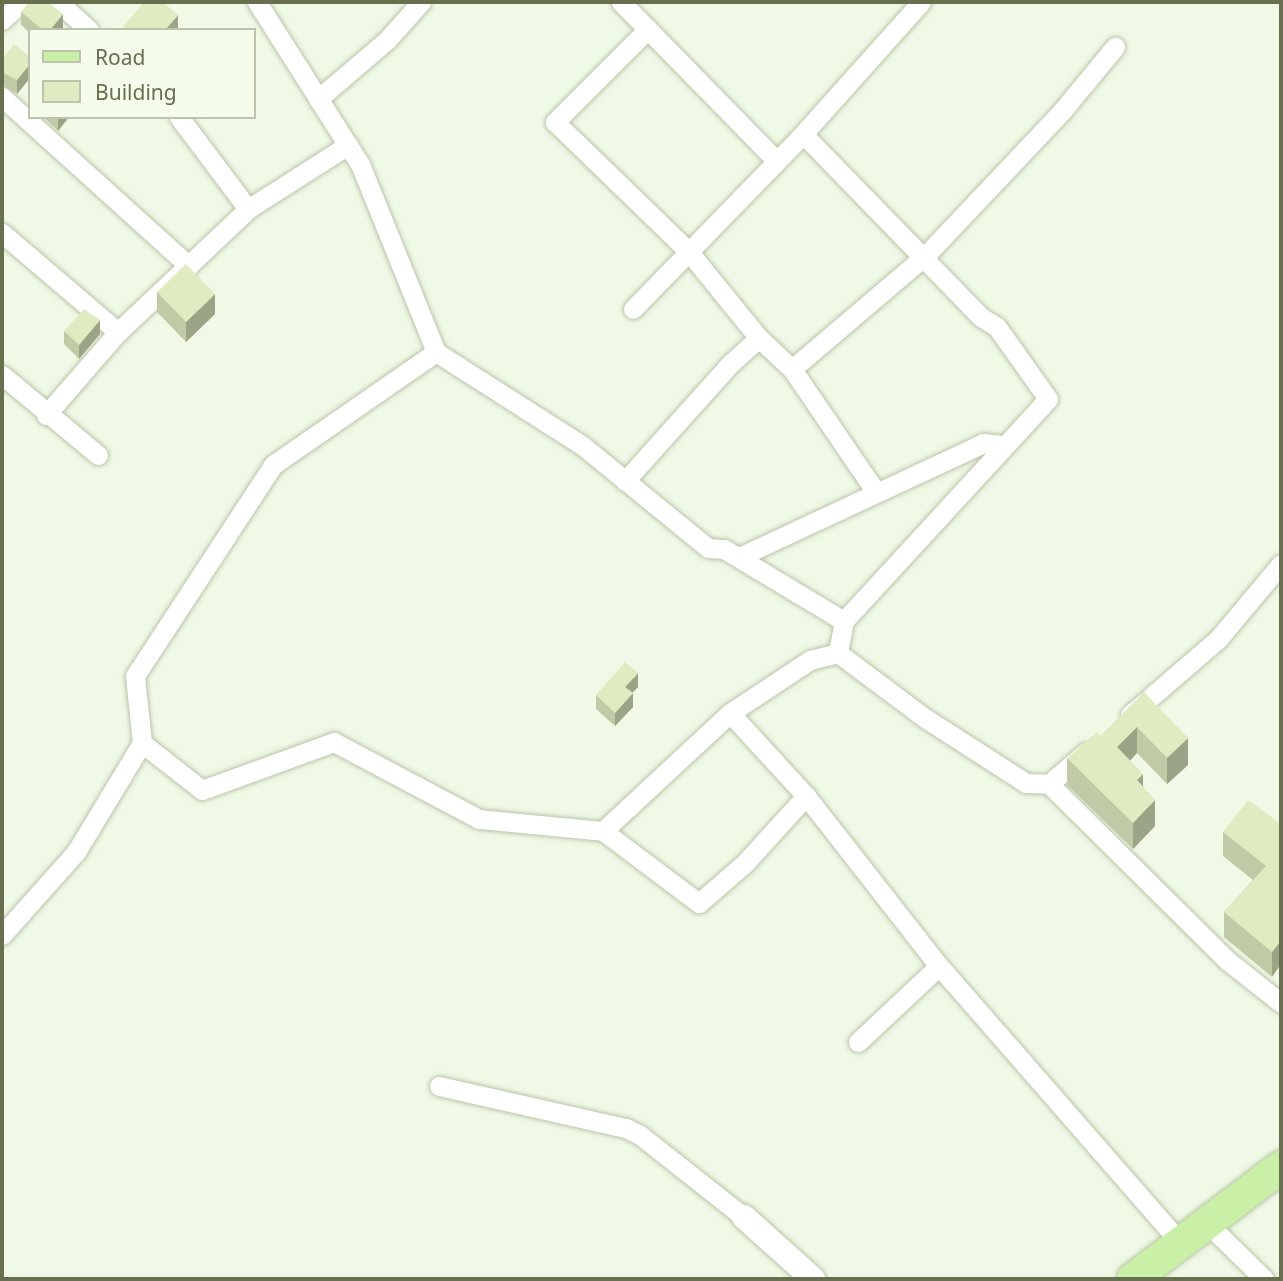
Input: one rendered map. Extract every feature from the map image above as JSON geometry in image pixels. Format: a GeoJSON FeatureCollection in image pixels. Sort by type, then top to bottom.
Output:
{"type":"FeatureCollection","features":[{"type":"Feature","properties":{"kind":"main road"},"geometry":{"type":"LineString","coordinates":[[1133,1279],[1281,1167]]}},
{"type":"Feature","properties":{"kind":"street"},"geometry":{"type":"LineString","coordinates":[[2,20],[21,2]]}},
{"type":"Feature","properties":{"kind":"street"},"geometry":{"type":"LineString","coordinates":[[58,2],[87,28]]}},
{"type":"Feature","properties":{"kind":"street"},"geometry":{"type":"LineString","coordinates":[[257,2],[359,164],[436,352],[583,446],[708,548],[724,549],[844,621]]}},
{"type":"Feature","properties":{"kind":"street"},"geometry":{"type":"LineString","coordinates":[[318,99],[387,40],[421,2]]}},
{"type":"Feature","properties":{"kind":"street"},"geometry":{"type":"LineString","coordinates":[[621,2],[775,159]]}},
{"type":"Feature","properties":{"kind":"street"},"geometry":{"type":"LineString","coordinates":[[633,309],[775,159],[803,134],[921,2]]}},
{"type":"Feature","properties":{"kind":"street"},"geometry":{"type":"LineString","coordinates":[[648,29],[555,122],[689,252],[759,338],[792,369],[877,492]]}},
{"type":"Feature","properties":{"kind":"street"},"geometry":{"type":"LineString","coordinates":[[792,369],[925,256],[1063,110],[1115,47]]}},
{"type":"Feature","properties":{"kind":"street"},"geometry":{"type":"LineString","coordinates":[[2,97],[189,266]]}},
{"type":"Feature","properties":{"kind":"street"},"geometry":{"type":"LineString","coordinates":[[180,119],[248,209]]}},
{"type":"Feature","properties":{"kind":"street"},"geometry":{"type":"LineString","coordinates":[[803,134],[925,256],[981,317],[997,327],[1048,399],[1003,445],[995,462],[844,621],[838,653]]}},
{"type":"Feature","properties":{"kind":"street"},"geometry":{"type":"LineString","coordinates":[[46,415],[118,332],[248,209],[348,145]]}},
{"type":"Feature","properties":{"kind":"street"},"geometry":{"type":"LineString","coordinates":[[2,233],[118,332]]}},
{"type":"Feature","properties":{"kind":"street"},"geometry":{"type":"LineString","coordinates":[[625,481],[730,364],[759,338]]}},
{"type":"Feature","properties":{"kind":"street"},"geometry":{"type":"LineString","coordinates":[[2,935],[76,852],[142,743],[135,676],[273,465],[436,352]]}},
{"type":"Feature","properties":{"kind":"street"},"geometry":{"type":"LineString","coordinates":[[2,375],[46,415],[98,455]]}},
{"type":"Feature","properties":{"kind":"street"},"geometry":{"type":"LineString","coordinates":[[738,557],[983,443],[1003,445]]}},
{"type":"Feature","properties":{"kind":"street"},"geometry":{"type":"LineString","coordinates":[[1049,784],[1218,639],[1281,564]]}},
{"type":"Feature","properties":{"kind":"street"},"geometry":{"type":"LineString","coordinates":[[603,831],[730,713],[810,660],[838,653]]}},
{"type":"Feature","properties":{"kind":"street"},"geometry":{"type":"LineString","coordinates":[[838,653],[925,718],[1026,783],[1049,784],[1228,961],[1281,1003]]}},
{"type":"Feature","properties":{"kind":"street"},"geometry":{"type":"LineString","coordinates":[[730,713],[806,796],[939,966],[1181,1243]]}},
{"type":"Feature","properties":{"kind":"street"},"geometry":{"type":"LineString","coordinates":[[142,743],[202,790],[334,742],[479,819],[603,831],[699,903],[745,863],[806,796]]}},
{"type":"Feature","properties":{"kind":"street"},"geometry":{"type":"LineString","coordinates":[[858,1042],[939,966]]}},
{"type":"Feature","properties":{"kind":"street"},"geometry":{"type":"LineString","coordinates":[[439,1086],[640,1135],[744,1217],[813,1279]]}},
{"type":"Feature","properties":{"kind":"street"},"geometry":{"type":"LineString","coordinates":[[1208,1223],[1264,1279]]}},
{"type":"Feature","properties":{"kind":"building"},"geometry":{"type":"Polygon","coordinates":[[[29,2],[48,2],[63,14],[52,28],[41,28],[21,12],[29,2]]]}},
{"type":"Feature","properties":{"kind":"building"},"geometry":{"type":"Polygon","coordinates":[[[144,2],[163,2],[178,15],[167,28],[123,27],[144,2]]]}},
{"type":"Feature","properties":{"kind":"building"},"geometry":{"type":"Polygon","coordinates":[[[14,44],[28,55],[28,66],[17,80],[2,72],[2,59],[14,44]]]}},
{"type":"Feature","properties":{"kind":"building"},"geometry":{"type":"Polygon","coordinates":[[[186,264],[215,294],[186,322],[157,292],[186,264]]]}},
{"type":"Feature","properties":{"kind":"building"},"geometry":{"type":"Polygon","coordinates":[[[84,309],[100,320],[79,345],[64,331],[84,309]]]}},
{"type":"Feature","properties":{"kind":"building"},"geometry":{"type":"Polygon","coordinates":[[[625,662],[638,673],[625,687],[633,693],[615,713],[596,695],[625,662]]]}},
{"type":"Feature","properties":{"kind":"building"},"geometry":{"type":"Polygon","coordinates":[[[1144,692],[1188,738],[1167,758],[1137,727],[1117,747],[1143,774],[1137,780],[1155,800],[1133,823],[1067,758],[1097,732],[1101,736],[1144,692]]]}},
{"type":"Feature","properties":{"kind":"building"},"geometry":{"type":"Polygon","coordinates":[[[1248,800],[1281,824],[1281,940],[1272,952],[1224,912],[1266,866],[1223,832],[1248,800]]]}}]}
